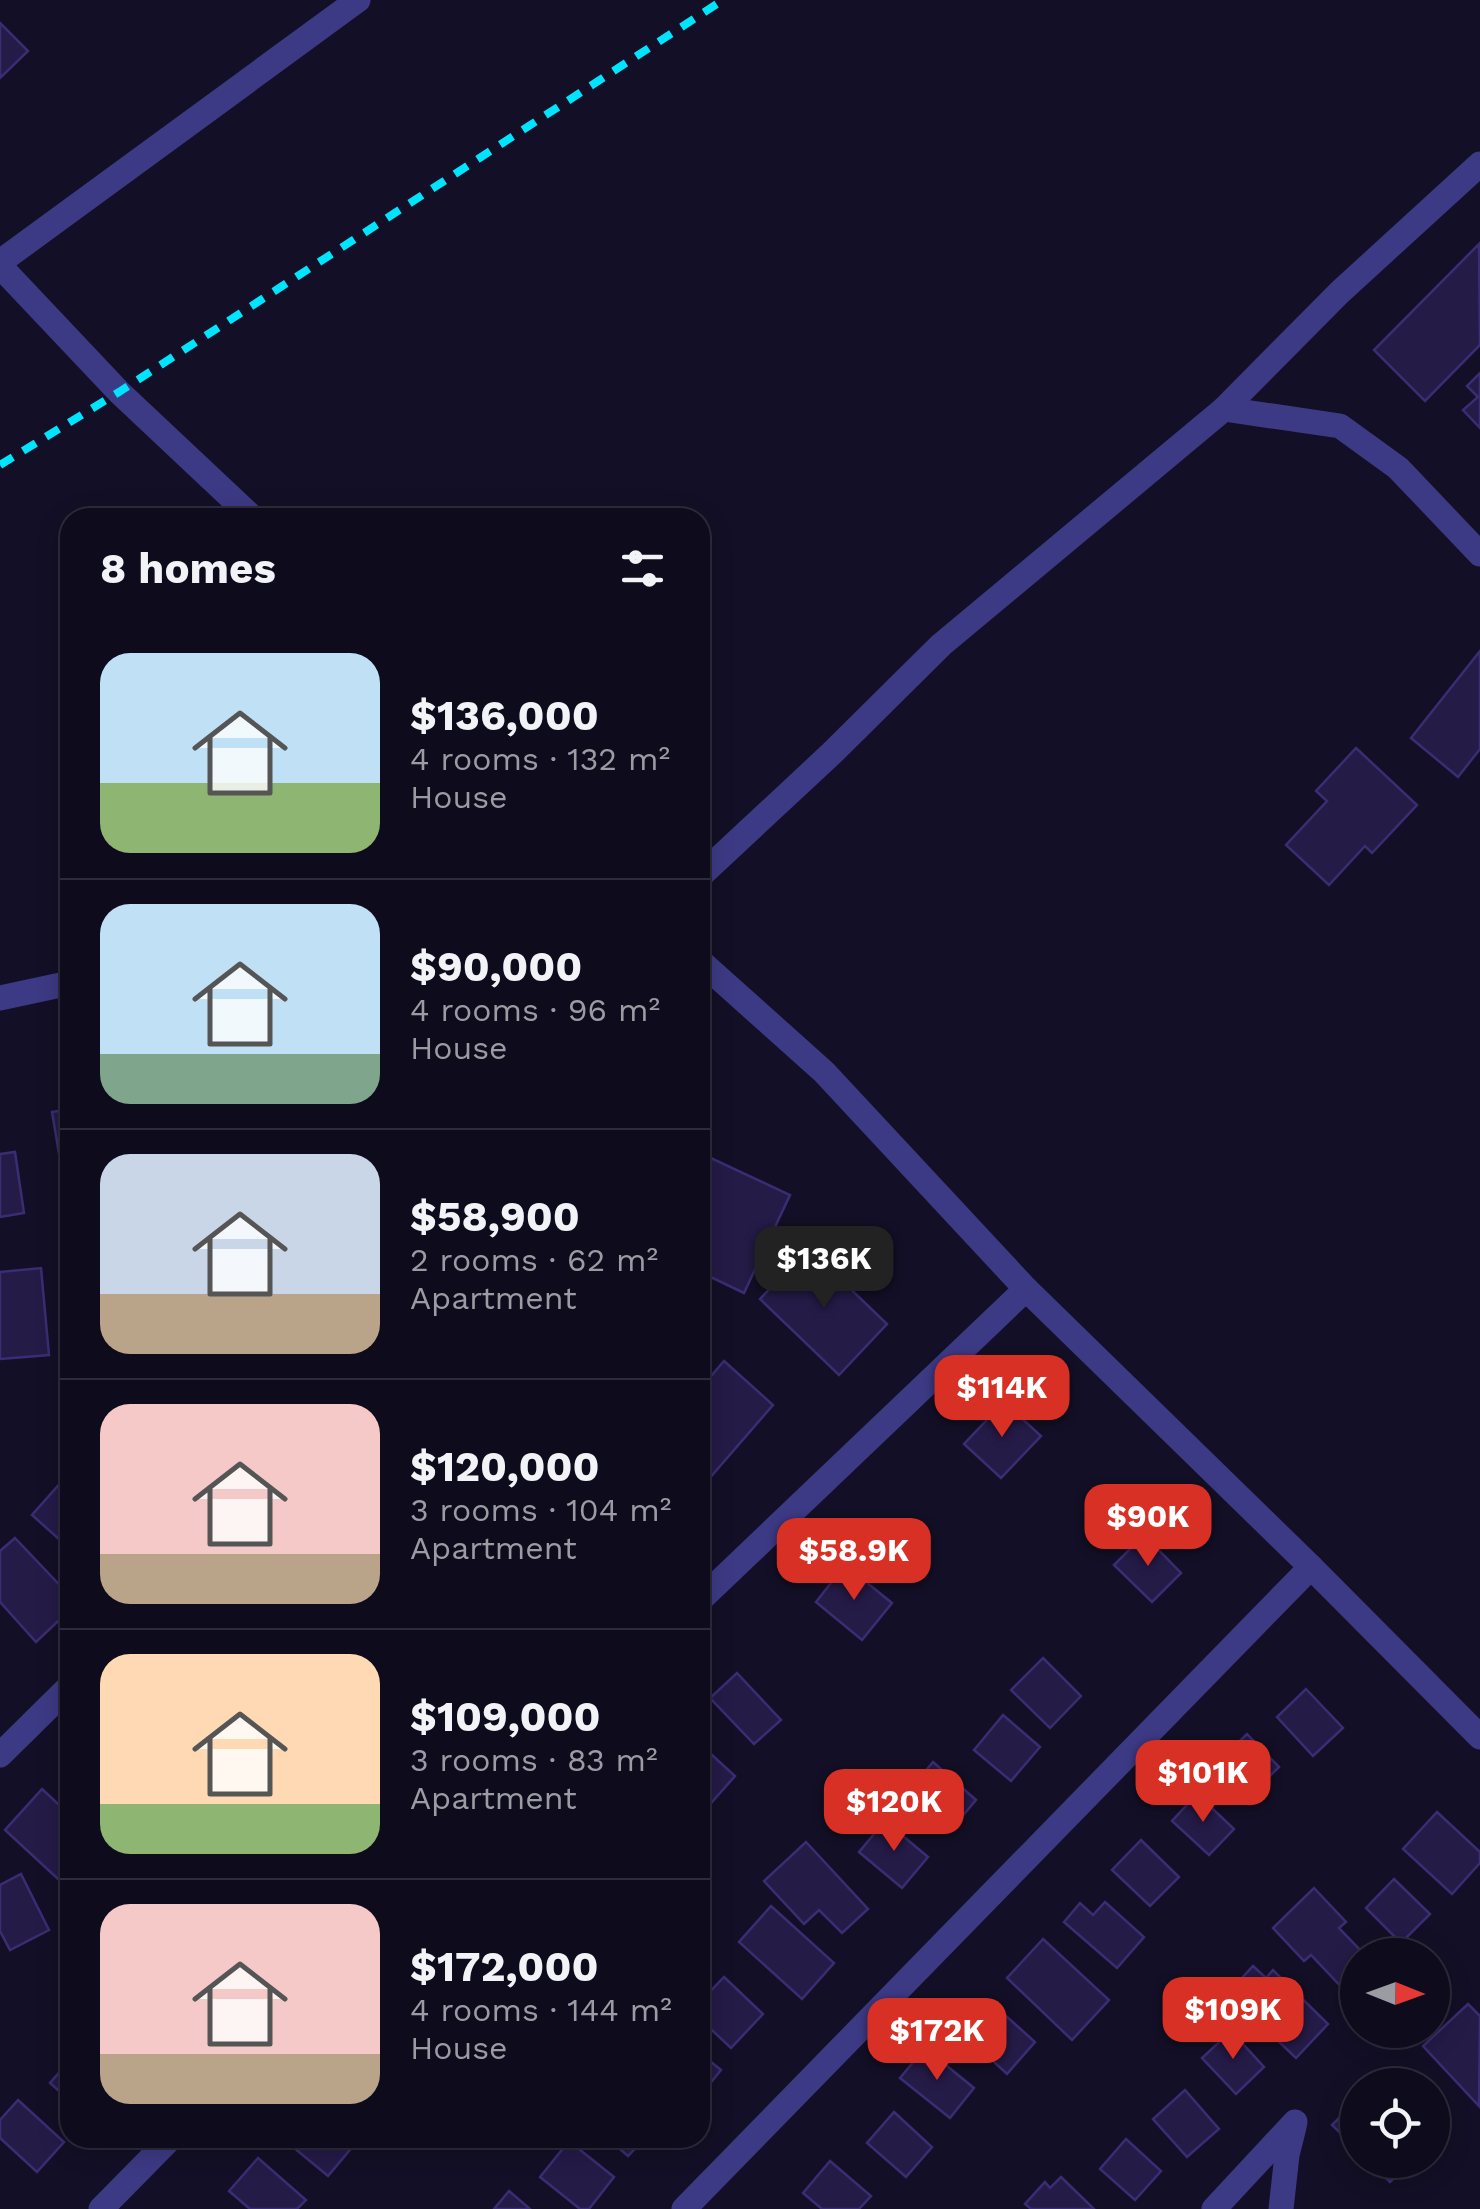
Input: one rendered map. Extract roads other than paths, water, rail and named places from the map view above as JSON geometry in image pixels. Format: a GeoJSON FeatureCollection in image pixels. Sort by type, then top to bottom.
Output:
{"type":"FeatureCollection","features":[{"type":"Feature","properties":{"kind":"street"},"geometry":{"type":"LineString","coordinates":[[241,508],[118,392],[0,264],[358,0]]}},
{"type":"Feature","properties":{"kind":"street"},"geometry":{"type":"LineString","coordinates":[[710,867],[941,645],[1224,409],[1340,292],[1480,164]]}},
{"type":"Feature","properties":{"kind":"street"},"geometry":{"type":"LineString","coordinates":[[1224,409],[1340,426],[1398,468],[1480,554]]}},
{"type":"Feature","properties":{"kind":"street"},"geometry":{"type":"LineString","coordinates":[[710,970],[824,1072],[1026,1289],[1480,1737]]}},
{"type":"Feature","properties":{"kind":"street"},"geometry":{"type":"LineString","coordinates":[[0,998],[60,986]]}},
{"type":"Feature","properties":{"kind":"street"},"geometry":{"type":"LineString","coordinates":[[710,1572],[1026,1289]]}},
{"type":"Feature","properties":{"kind":"street"},"geometry":{"type":"LineString","coordinates":[[684,2209],[1311,1567]]}},
{"type":"Feature","properties":{"kind":"street"},"geometry":{"type":"LineString","coordinates":[[0,1755],[60,1696]]}},
{"type":"Feature","properties":{"kind":"street"},"geometry":{"type":"LineString","coordinates":[[1214,2209],[1295,2122],[1281,2209]]}},
{"type":"Feature","properties":{"kind":"street"},"geometry":{"type":"LineString","coordinates":[[101,2209],[161,2148]]}},
{"type":"Feature","properties":{"kind":"railway"},"geometry":{"type":"LineString","coordinates":[[0,465],[723,0]]}}]}
